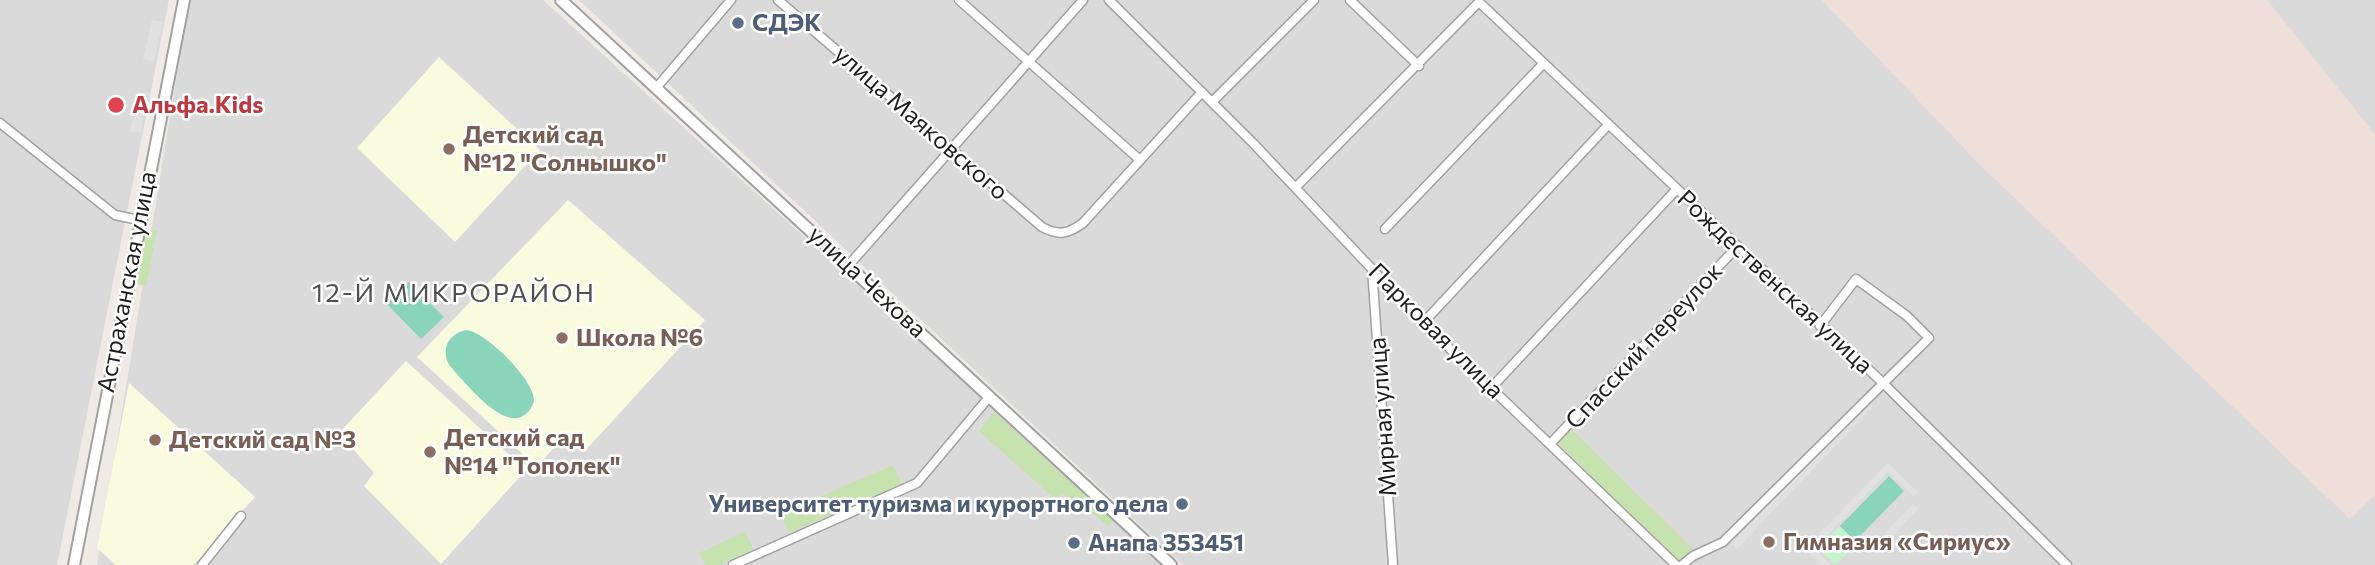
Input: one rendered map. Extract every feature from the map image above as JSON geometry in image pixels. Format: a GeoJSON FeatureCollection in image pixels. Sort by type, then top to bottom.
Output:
{"type":"FeatureCollection","features":[{"type":"Feature","properties":{"kind":"street","name":"Астраханская улица"},"geometry":{"type":"LineString","coordinates":[[75,563],[139,220],[184,0]]}},
{"type":"Feature","properties":{"kind":"street","name":"улица Чехова"},"geometry":{"type":"LineString","coordinates":[[561,0],[1171,565]]}},
{"type":"Feature","properties":{"kind":"street"},"geometry":{"type":"LineString","coordinates":[[657,87],[731,0]]}},
{"type":"Feature","properties":{"kind":"street","name":"улица Маяковского"},"geometry":{"type":"LineString","coordinates":[[778,0],[1042,227],[1053,233],[1069,233],[1083,223],[1140,160]]}},
{"type":"Feature","properties":{"kind":"street"},"geometry":{"type":"LineString","coordinates":[[959,0],[1140,160],[1202,92]]}},
{"type":"Feature","properties":{"kind":"street"},"geometry":{"type":"LineString","coordinates":[[848,266],[1083,0]]}},
{"type":"Feature","properties":{"kind":"street","name":"Парковая улица"},"geometry":{"type":"LineString","coordinates":[[1108,0],[1296,187],[1423,323],[1676,565]]}},
{"type":"Feature","properties":{"kind":"street"},"geometry":{"type":"LineString","coordinates":[[1212,102],[1314,0]]}},
{"type":"Feature","properties":{"kind":"street"},"geometry":{"type":"LineString","coordinates":[[1296,187],[1419,66],[1350,0]]}},
{"type":"Feature","properties":{"kind":"street","name":"Рождественская улица"},"geometry":{"type":"LineString","coordinates":[[1419,66],[1479,2],[1884,384],[2067,565]]}},
{"type":"Feature","properties":{"kind":"street"},"geometry":{"type":"LineString","coordinates":[[1385,229],[1545,63]]}},
{"type":"Feature","properties":{"kind":"street"},"geometry":{"type":"LineString","coordinates":[[0,124],[115,215],[139,220]]}},
{"type":"Feature","properties":{"kind":"street"},"geometry":{"type":"LineString","coordinates":[[1423,323],[1608,125]]}},
{"type":"Feature","properties":{"kind":"street"},"geometry":{"type":"LineString","coordinates":[[1492,387],[1676,190]]}},
{"type":"Feature","properties":{"kind":"street","name":"Спасский переулок"},"geometry":{"type":"LineString","coordinates":[[1550,444],[1737,247]]}},
{"type":"Feature","properties":{"kind":"street","name":"Мирная улица"},"geometry":{"type":"LineString","coordinates":[[1373,269],[1394,565]]}},
{"type":"Feature","properties":{"kind":"street"},"geometry":{"type":"LineString","coordinates":[[1682,565],[1693,555],[1723,542],[1929,338],[1907,316],[1856,279],[1820,326]]}},
{"type":"Feature","properties":{"kind":"street"},"geometry":{"type":"LineString","coordinates":[[733,565],[917,483],[989,396]]}},
{"type":"Feature","properties":{"kind":"street"},"geometry":{"type":"LineString","coordinates":[[202,565],[241,516]]}},
{"type":"Feature","properties":{"kind":"shaded area"},"geometry":{"type":"Polygon","coordinates":[[[0,0],[169,0],[57,565],[0,565],[0,0]]]}},
{"type":"Feature","properties":{"kind":"shaded area","name":"12-Й МИКРОРАЙОН"},"geometry":{"type":"Polygon","coordinates":[[[189,0],[543,0],[982,398],[916,481],[727,565],[97,565],[189,0]]]}},
{"type":"Feature","properties":{"kind":"shaded area"},"geometry":{"type":"Polygon","coordinates":[[[579,0],[2375,0],[2375,565],[1183,565],[579,0]]]}},
{"type":"Feature","properties":{"kind":"shaded area"},"geometry":{"type":"Polygon","coordinates":[[[1822,0],[2267,0],[2375,134],[2375,495],[2350,519],[1980,165],[1822,0]]]}},
{"type":"Feature","properties":{"kind":"shaded area"},"geometry":{"type":"Polygon","coordinates":[[[152,20],[163,22],[154,61],[143,59],[152,20]]]}},
{"type":"Feature","properties":{"kind":"shaded area","name":"Детский сад №12 \"Солнышко\""},"geometry":{"type":"Polygon","coordinates":[[[439,57],[540,150],[455,242],[357,148],[439,57]]]}},
{"type":"Feature","properties":{"kind":"shaded area"},"geometry":{"type":"Polygon","coordinates":[[[137,92],[147,94],[141,133],[130,131],[137,92]]]}},
{"type":"Feature","properties":{"kind":"shaded area","name":"Школа №6"},"geometry":{"type":"Polygon","coordinates":[[[568,200],[705,320],[584,452],[565,435],[537,467],[417,357],[568,200]]]}},
{"type":"Feature","properties":{"kind":"shaded area","name":"Детский сад №14 \"Тополек\""},"geometry":{"type":"Polygon","coordinates":[[[406,361],[526,470],[441,564],[364,486],[374,473],[339,433],[406,361]]]}},
{"type":"Feature","properties":{"kind":"shaded area","name":"Детский сад №3"},"geometry":{"type":"Polygon","coordinates":[[[129,383],[255,497],[194,565],[116,565],[97,548],[129,383]]]}},
{"type":"Feature","properties":{"kind":"shaded area"},"geometry":{"type":"Polygon","coordinates":[[[1868,401],[1873,406],[1737,549],[1731,543],[1868,401]]]}},
{"type":"Feature","properties":{"kind":"shaded area"},"geometry":{"type":"Polygon","coordinates":[[[988,403],[1165,565],[744,565],[919,484],[988,403]]]}},
{"type":"Feature","properties":{"kind":"shaded area"},"geometry":{"type":"Polygon","coordinates":[[[1888,463],[1918,492],[1914,497],[1888,472],[1815,549],[1831,565],[1821,565],[1804,549],[1888,463]]]}},
{"type":"Feature","properties":{"kind":"shaded area"},"geometry":{"type":"Polygon","coordinates":[[[1913,504],[1918,509],[1891,538],[1885,533],[1913,504]]]}},
{"type":"Feature","properties":{"kind":"green space"},"geometry":{"type":"Polygon","coordinates":[[[157,230],[146,286],[134,284],[143,236],[148,231],[157,230]]]}},
{"type":"Feature","properties":{"kind":"green space"},"geometry":{"type":"Polygon","coordinates":[[[409,282],[444,317],[421,339],[387,304],[409,282]]]}},
{"type":"Feature","properties":{"kind":"green space"},"geometry":{"type":"Polygon","coordinates":[[[466,330],[497,348],[527,382],[534,402],[526,414],[515,418],[491,408],[449,365],[446,353],[448,343],[455,335],[466,330]]]}},
{"type":"Feature","properties":{"kind":"green space"},"geometry":{"type":"Polygon","coordinates":[[[994,412],[1113,521],[1108,526],[1082,504],[1079,507],[1062,493],[1056,500],[979,431],[994,412]]]}},
{"type":"Feature","properties":{"kind":"green space"},"geometry":{"type":"Polygon","coordinates":[[[1571,429],[1694,550],[1679,563],[1557,442],[1571,429]]]}},
{"type":"Feature","properties":{"kind":"green space"},"geometry":{"type":"Polygon","coordinates":[[[893,465],[902,484],[789,533],[780,514],[893,465]]]}},
{"type":"Feature","properties":{"kind":"green space"},"geometry":{"type":"Polygon","coordinates":[[[1889,476],[1904,491],[1855,541],[1840,526],[1889,476]]]}},
{"type":"Feature","properties":{"kind":"green space"},"geometry":{"type":"Polygon","coordinates":[[[1840,526],[1858,544],[1835,565],[1818,548],[1840,526]]]}},
{"type":"Feature","properties":{"kind":"green space"},"geometry":{"type":"Polygon","coordinates":[[[745,532],[754,550],[720,565],[705,565],[699,553],[745,532]]]}},
{"type":"Feature","properties":{"kind":"place","name":"СДЭК"},"geometry":{"type":"Point","coordinates":[738,23]}},
{"type":"Feature","properties":{"kind":"place","name":"Альфа.Kids"},"geometry":{"type":"Point","coordinates":[116,105]}},
{"type":"Feature","properties":{"kind":"place","name":"Детский сад №12 \"Солнышко\""},"geometry":{"type":"Point","coordinates":[449,149]}},
{"type":"Feature","properties":{"kind":"place","name":"Школа №6"},"geometry":{"type":"Point","coordinates":[562,338]}},
{"type":"Feature","properties":{"kind":"place","name":"Детский сад №3"},"geometry":{"type":"Point","coordinates":[155,440]}},
{"type":"Feature","properties":{"kind":"place","name":"Детский сад №14 \"Тополек\""},"geometry":{"type":"Point","coordinates":[430,452]}},
{"type":"Feature","properties":{"kind":"place","name":"Университет туризма и курортного дела"},"geometry":{"type":"Point","coordinates":[1182,504]}},
{"type":"Feature","properties":{"kind":"place","name":"Гимназия «Сириус»"},"geometry":{"type":"Point","coordinates":[1769,542]}},
{"type":"Feature","properties":{"kind":"place","name":"Анапа 353451"},"geometry":{"type":"Point","coordinates":[1074,543]}},
{"type":"Feature","properties":{"kind":"district","name":"12-Й МИКРОРАЙОН"},"geometry":{"type":"Point","coordinates":[454,293]}}]}
